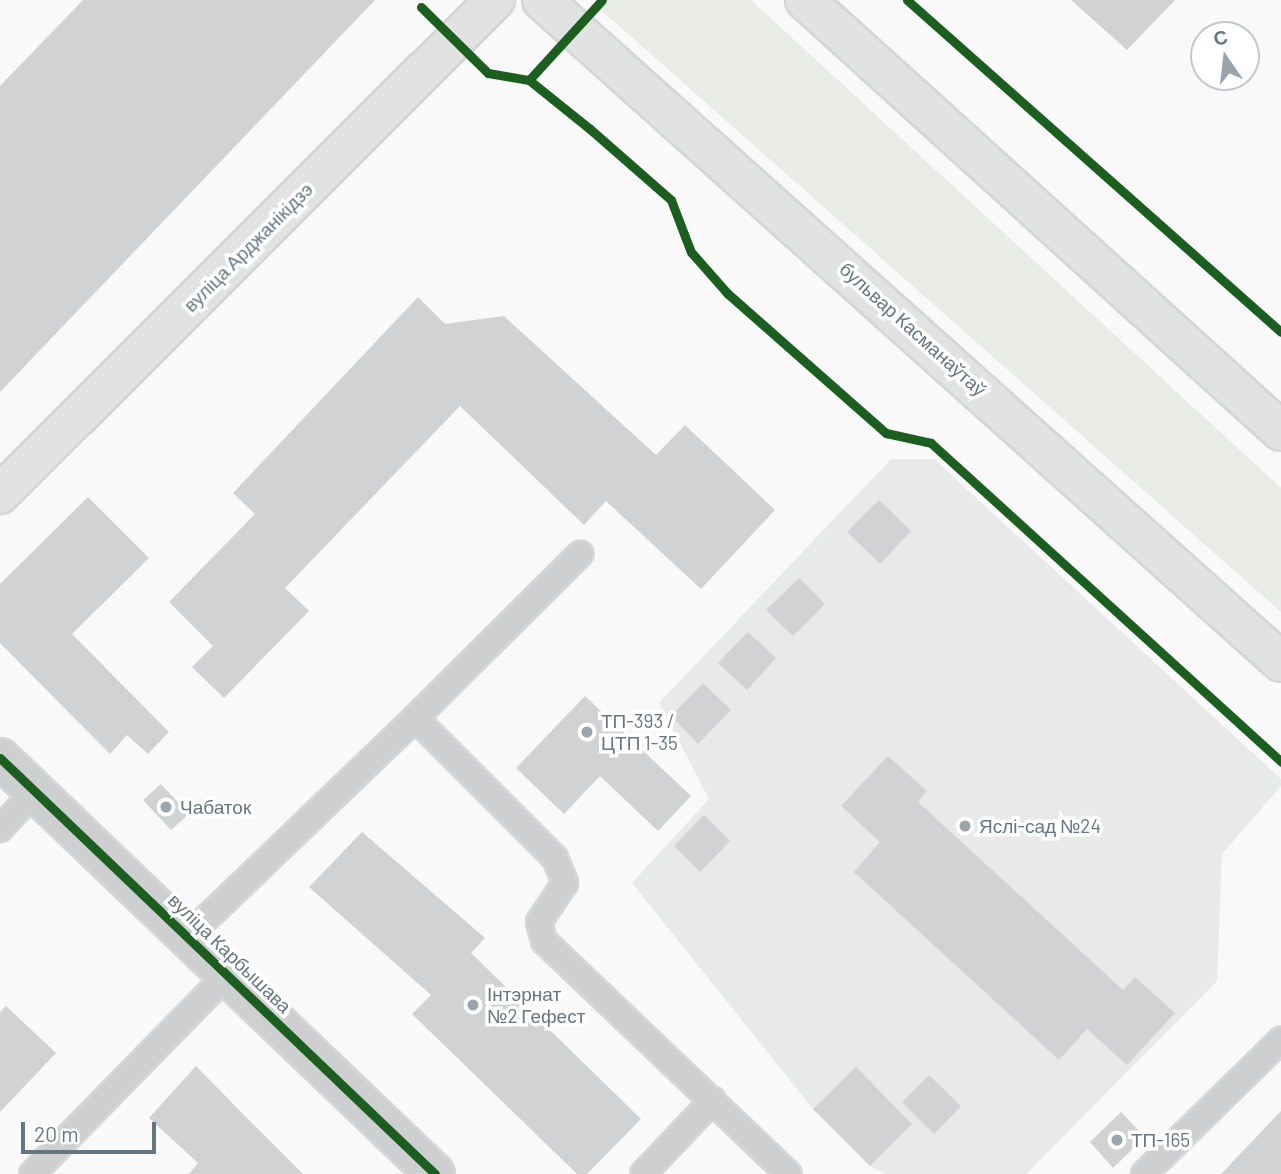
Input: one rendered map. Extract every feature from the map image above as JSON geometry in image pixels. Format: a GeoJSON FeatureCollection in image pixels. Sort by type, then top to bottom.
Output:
{"type":"FeatureCollection","features":[{"type":"Feature","properties":{"kind":"main road","name":"вуліца Арджанікідзэ"},"geometry":{"type":"LineString","coordinates":[[0,494],[495,0]]}},
{"type":"Feature","properties":{"kind":"main road","name":"бульвар Касманаўтаў"},"geometry":{"type":"LineString","coordinates":[[542,0],[1281,662]]}},
{"type":"Feature","properties":{"kind":"main road"},"geometry":{"type":"LineString","coordinates":[[805,0],[1281,431]]}},
{"type":"Feature","properties":{"kind":"street","name":"вуліца Карбышава"},"geometry":{"type":"LineString","coordinates":[[0,758],[435,1174]]}},
{"type":"Feature","properties":{"kind":"lane"},"geometry":{"type":"LineString","coordinates":[[187,937],[415,718],[580,554]]}},
{"type":"Feature","properties":{"kind":"lane"},"geometry":{"type":"LineString","coordinates":[[415,718],[555,858],[565,883],[539,922],[544,941],[789,1174]]}},
{"type":"Feature","properties":{"kind":"lane"},"geometry":{"type":"LineString","coordinates":[[0,829],[35,791]]}},
{"type":"Feature","properties":{"kind":"lane"},"geometry":{"type":"LineString","coordinates":[[32,1174],[227,975]]}},
{"type":"Feature","properties":{"kind":"lane"},"geometry":{"type":"LineString","coordinates":[[1144,1174],[1281,1040]]}},
{"type":"Feature","properties":{"kind":"lane"},"geometry":{"type":"LineString","coordinates":[[643,1174],[713,1100]]}},
{"type":"Feature","properties":{"kind":"shaded area"},"geometry":{"type":"Polygon","coordinates":[[[596,0],[751,0],[1281,488],[1281,612],[600,9],[596,0]]]}},
{"type":"Feature","properties":{"kind":"shaded area","name":"Яслі-сад №24"},"geometry":{"type":"Polygon","coordinates":[[[891,459],[934,459],[1281,779],[1281,786],[1222,854],[1217,981],[1026,1174],[885,1174],[870,1166],[813,1109],[632,883],[709,799],[659,703],[891,459]]]}},
{"type":"Feature","properties":{"kind":"building"},"geometry":{"type":"Polygon","coordinates":[[[83,0],[375,0],[0,392],[0,86],[83,0]]]}},
{"type":"Feature","properties":{"kind":"building"},"geometry":{"type":"Polygon","coordinates":[[[1071,0],[1175,0],[1127,50],[1071,0]]]}},
{"type":"Feature","properties":{"kind":"building"},"geometry":{"type":"Polygon","coordinates":[[[418,297],[445,324],[504,316],[656,455],[685,425],[775,510],[701,589],[606,501],[584,525],[460,406],[285,588],[309,611],[224,698],[192,667],[213,646],[169,602],[255,514],[233,493],[418,297]]]}},
{"type":"Feature","properties":{"kind":"building"},"geometry":{"type":"Polygon","coordinates":[[[88,497],[149,558],[72,634],[169,732],[148,754],[127,735],[110,754],[0,643],[0,584],[88,497]]]}},
{"type":"Feature","properties":{"kind":"building"},"geometry":{"type":"Polygon","coordinates":[[[879,500],[911,531],[880,564],[847,532],[879,500]]]}},
{"type":"Feature","properties":{"kind":"building"},"geometry":{"type":"Polygon","coordinates":[[[799,578],[825,604],[793,636],[766,610],[799,578]]]}},
{"type":"Feature","properties":{"kind":"building"},"geometry":{"type":"Polygon","coordinates":[[[748,632],[776,658],[747,690],[718,663],[748,632]]]}},
{"type":"Feature","properties":{"kind":"building"},"geometry":{"type":"Polygon","coordinates":[[[703,683],[731,710],[698,744],[671,716],[703,683]]]}},
{"type":"Feature","properties":{"kind":"building","name":"ТП-393 / ЦТП 1-35"},"geometry":{"type":"Polygon","coordinates":[[[585,696],[691,796],[658,831],[600,776],[564,814],[516,768],[585,696]]]}},
{"type":"Feature","properties":{"kind":"building"},"geometry":{"type":"Polygon","coordinates":[[[888,756],[927,791],[918,802],[1123,990],[1135,977],[1175,1013],[1127,1065],[1087,1029],[1059,1060],[854,872],[880,842],[841,806],[888,756]]]}},
{"type":"Feature","properties":{"kind":"building","name":"Чабаток"},"geometry":{"type":"Polygon","coordinates":[[[161,784],[189,814],[171,830],[143,800],[161,784]]]}},
{"type":"Feature","properties":{"kind":"building"},"geometry":{"type":"Polygon","coordinates":[[[704,815],[730,841],[700,872],[674,846],[704,815]]]}},
{"type":"Feature","properties":{"kind":"building","name":"Інтэрнат №2 Гефест"},"geometry":{"type":"Polygon","coordinates":[[[362,832],[485,938],[471,953],[641,1119],[587,1174],[577,1174],[412,1014],[431,995],[309,887],[362,832]]]}},
{"type":"Feature","properties":{"kind":"building"},"geometry":{"type":"Polygon","coordinates":[[[6,1006],[56,1053],[0,1112],[0,1012],[6,1006]]]}},
{"type":"Feature","properties":{"kind":"building"},"geometry":{"type":"Polygon","coordinates":[[[196,1066],[303,1174],[189,1174],[198,1163],[149,1118],[196,1066]]]}},
{"type":"Feature","properties":{"kind":"building"},"geometry":{"type":"Polygon","coordinates":[[[856,1067],[912,1124],[870,1166],[813,1109],[856,1067]]]}},
{"type":"Feature","properties":{"kind":"building"},"geometry":{"type":"Polygon","coordinates":[[[929,1075],[961,1106],[934,1134],[902,1102],[929,1075]]]}},
{"type":"Feature","properties":{"kind":"building"},"geometry":{"type":"Polygon","coordinates":[[[1281,1111],[1281,1174],[1221,1174],[1281,1111]]]}},
{"type":"Feature","properties":{"kind":"building","name":"ТП-165"},"geometry":{"type":"Polygon","coordinates":[[[1121,1112],[1145,1137],[1113,1168],[1090,1142],[1121,1112]]]}},
{"type":"Feature","properties":{"kind":"cycle path"},"geometry":{"type":"LineString","coordinates":[[529,80],[602,0]]}},
{"type":"Feature","properties":{"kind":"cycle path"},"geometry":{"type":"LineString","coordinates":[[907,0],[1281,332]]}},
{"type":"Feature","properties":{"kind":"cycle path"},"geometry":{"type":"LineString","coordinates":[[421,7],[488,73],[529,80],[671,200],[691,252],[727,293],[886,433],[931,443],[1281,762]]}},
{"type":"Feature","properties":{"kind":"cycle path"},"geometry":{"type":"LineString","coordinates":[[0,758],[435,1174]]}},
{"type":"Feature","properties":{"kind":"place","name":"ТП-393 / ЦТП 1-35"},"geometry":{"type":"Point","coordinates":[587,732]}},
{"type":"Feature","properties":{"kind":"place","name":"Чабаток"},"geometry":{"type":"Point","coordinates":[166,807]}},
{"type":"Feature","properties":{"kind":"place","name":"Яслі-сад №24"},"geometry":{"type":"Point","coordinates":[965,826]}},
{"type":"Feature","properties":{"kind":"place","name":"Інтэрнат №2 Гефест"},"geometry":{"type":"Point","coordinates":[473,1005]}},
{"type":"Feature","properties":{"kind":"place","name":"ТП-165"},"geometry":{"type":"Point","coordinates":[1117,1140]}}]}
